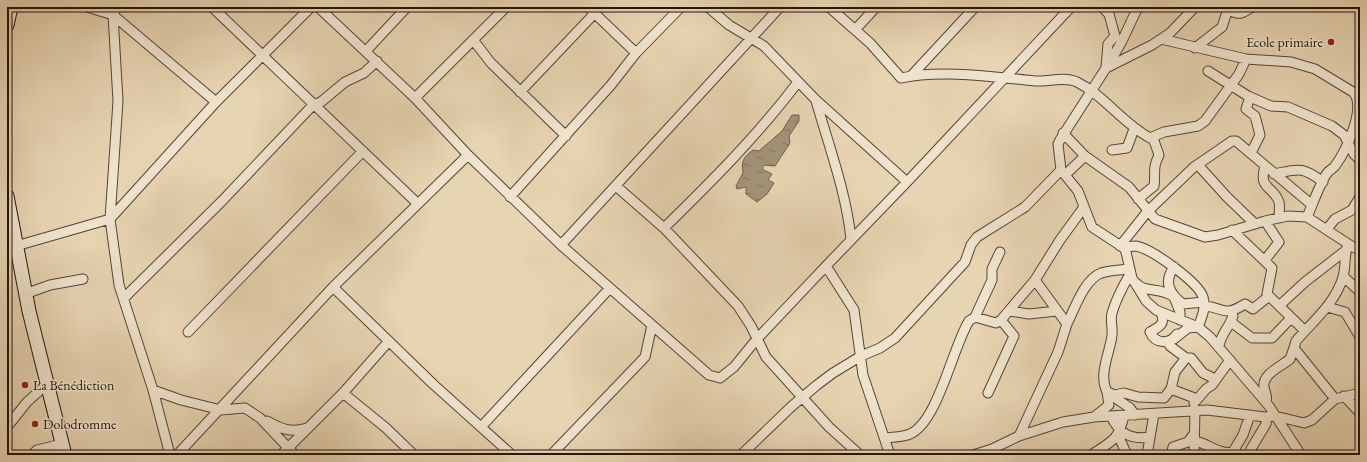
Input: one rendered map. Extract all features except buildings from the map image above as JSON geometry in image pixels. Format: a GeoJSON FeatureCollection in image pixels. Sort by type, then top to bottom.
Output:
{"type":"FeatureCollection","features":[{"type":"Feature","properties":{"kind":"street"},"geometry":{"type":"LineString","coordinates":[[7,25],[11,7]]}},
{"type":"Feature","properties":{"kind":"street"},"geometry":{"type":"LineString","coordinates":[[87,7],[115,11],[216,102]]}},
{"type":"Feature","properties":{"kind":"street"},"geometry":{"type":"LineString","coordinates":[[212,7],[417,203]]}},
{"type":"Feature","properties":{"kind":"street"},"geometry":{"type":"LineString","coordinates":[[16,246],[110,219],[216,102],[264,56],[311,7]]}},
{"type":"Feature","properties":{"kind":"street"},"geometry":{"type":"LineString","coordinates":[[318,7],[415,98],[468,155],[561,245],[709,375],[720,378],[734,367],[756,340],[1007,77],[1071,7]]}},
{"type":"Feature","properties":{"kind":"street"},"geometry":{"type":"LineString","coordinates":[[366,51],[407,7]]}},
{"type":"Feature","properties":{"kind":"street"},"geometry":{"type":"LineString","coordinates":[[415,98],[474,41],[506,7]]}},
{"type":"Feature","properties":{"kind":"street"},"geometry":{"type":"LineString","coordinates":[[510,197],[611,85],[636,53],[681,7]]}},
{"type":"Feature","properties":{"kind":"street"},"geometry":{"type":"LineString","coordinates":[[708,7],[729,25],[764,46],[815,99],[907,182]]}},
{"type":"Feature","properties":{"kind":"street"},"geometry":{"type":"LineString","coordinates":[[561,245],[616,186],[697,94],[780,7]]}},
{"type":"Feature","properties":{"kind":"street"},"geometry":{"type":"LineString","coordinates":[[829,7],[870,43],[901,78],[912,75],[932,73],[991,78],[1007,77],[1036,81],[1069,80],[1092,91],[1134,129],[1150,138],[1164,132],[1198,126],[1201,124],[1210,116],[1231,85],[1246,59]]}},
{"type":"Feature","properties":{"kind":"street"},"geometry":{"type":"LineString","coordinates":[[855,30],[876,7]]}},
{"type":"Feature","properties":{"kind":"street"},"geometry":{"type":"LineString","coordinates":[[912,75],[975,7]]}},
{"type":"Feature","properties":{"kind":"street"},"geometry":{"type":"LineString","coordinates":[[1102,7],[1110,14],[1115,36],[1108,44],[1106,68]]}},
{"type":"Feature","properties":{"kind":"street"},"geometry":{"type":"LineString","coordinates":[[1138,7],[1122,41],[1106,68],[1063,133],[1058,144],[1063,172],[1078,191],[1095,231],[1122,247],[1127,257],[1131,274],[1146,301],[1161,313],[1198,327],[1210,337],[1266,402],[1271,417],[1301,455]]}},
{"type":"Feature","properties":{"kind":"street"},"geometry":{"type":"LineString","coordinates":[[1106,68],[1170,33],[1195,7]]}},
{"type":"Feature","properties":{"kind":"street"},"geometry":{"type":"LineString","coordinates":[[1195,48],[1222,27],[1228,9],[1235,14],[1242,14],[1252,7]]}},
{"type":"Feature","properties":{"kind":"street"},"geometry":{"type":"LineString","coordinates":[[520,92],[591,10],[636,53]]}},
{"type":"Feature","properties":{"kind":"street"},"geometry":{"type":"LineString","coordinates":[[115,11],[118,102],[110,219],[119,285],[153,390],[170,455]]}},
{"type":"Feature","properties":{"kind":"street"},"geometry":{"type":"LineString","coordinates":[[1161,39],[1246,59],[1291,62],[1315,69],[1353,92],[1357,96],[1359,109],[1348,142],[1335,167],[1328,172],[1307,216]]}},
{"type":"Feature","properties":{"kind":"street"},"geometry":{"type":"LineString","coordinates":[[474,41],[491,63],[566,136]]}},
{"type":"Feature","properties":{"kind":"street"},"geometry":{"type":"LineString","coordinates":[[124,298],[222,201],[313,105],[321,102],[345,82],[364,73],[377,61]]}},
{"type":"Feature","properties":{"kind":"street"},"geometry":{"type":"LineString","coordinates":[[1208,71],[1250,97],[1271,106],[1288,107],[1332,126],[1344,135],[1354,154],[1360,160],[1360,164]]}},
{"type":"Feature","properties":{"kind":"street"},"geometry":{"type":"LineString","coordinates":[[664,228],[736,155],[779,108],[798,82]]}},
{"type":"Feature","properties":{"kind":"street"},"geometry":{"type":"LineString","coordinates":[[1250,97],[1246,109],[1255,116],[1260,135],[1251,153]]}},
{"type":"Feature","properties":{"kind":"street"},"geometry":{"type":"LineString","coordinates":[[815,99],[838,176],[848,217],[851,239]]}},
{"type":"Feature","properties":{"kind":"street"},"geometry":{"type":"LineString","coordinates":[[1112,150],[1127,148],[1134,129]]}},
{"type":"Feature","properties":{"kind":"street"},"geometry":{"type":"LineString","coordinates":[[1063,133],[1086,156],[1124,183],[1147,212],[1155,219],[1205,237],[1279,218],[1307,216],[1327,229],[1346,248],[1360,250]]}},
{"type":"Feature","properties":{"kind":"street"},"geometry":{"type":"LineString","coordinates":[[1138,199],[1154,186],[1156,177],[1154,166],[1159,156],[1153,138]]}},
{"type":"Feature","properties":{"kind":"street"},"geometry":{"type":"LineString","coordinates":[[1122,247],[1147,212],[1198,165],[1227,142],[1236,141],[1312,205]]}},
{"type":"Feature","properties":{"kind":"street"},"geometry":{"type":"LineString","coordinates":[[188,332],[363,151]]}},
{"type":"Feature","properties":{"kind":"street"},"geometry":{"type":"LineString","coordinates":[[177,455],[221,410],[333,287],[417,203],[468,155]]}},
{"type":"Feature","properties":{"kind":"street"},"geometry":{"type":"LineString","coordinates":[[741,455],[802,396],[833,373],[862,356],[880,348],[895,338],[965,262],[971,245],[977,237],[1024,208],[1063,172],[1086,156]]}},
{"type":"Feature","properties":{"kind":"street"},"geometry":{"type":"LineString","coordinates":[[1198,165],[1227,198],[1255,224]]}},
{"type":"Feature","properties":{"kind":"street"},"geometry":{"type":"LineString","coordinates":[[1264,166],[1262,176],[1265,184],[1278,201],[1279,218]]}},
{"type":"Feature","properties":{"kind":"street"},"geometry":{"type":"LineString","coordinates":[[1274,174],[1296,170],[1309,171],[1323,182]]}},
{"type":"Feature","properties":{"kind":"street"},"geometry":{"type":"LineString","coordinates":[[616,186],[664,228],[738,306],[751,326],[756,340],[766,358],[829,427],[860,455]]}},
{"type":"Feature","properties":{"kind":"street"},"geometry":{"type":"LineString","coordinates":[[7,196],[25,294],[46,386],[64,450],[37,450],[32,455]]}},
{"type":"Feature","properties":{"kind":"street"},"geometry":{"type":"LineString","coordinates":[[1327,229],[1335,219],[1352,210],[1359,203]]}},
{"type":"Feature","properties":{"kind":"street"},"geometry":{"type":"LineString","coordinates":[[974,318],[996,323],[1010,311],[1035,280],[1060,240],[1084,207]]}},
{"type":"Feature","properties":{"kind":"street"},"geometry":{"type":"LineString","coordinates":[[1265,221],[1279,242],[1265,260]]}},
{"type":"Feature","properties":{"kind":"street"},"geometry":{"type":"LineString","coordinates":[[1232,230],[1265,260],[1273,270],[1267,288],[1269,296],[1305,331]]}},
{"type":"Feature","properties":{"kind":"street"},"geometry":{"type":"LineString","coordinates":[[1122,247],[1136,246],[1166,261],[1199,289],[1204,304],[1198,327]]}},
{"type":"Feature","properties":{"kind":"street"},"geometry":{"type":"LineString","coordinates":[[1266,402],[1268,398],[1264,386],[1265,380],[1281,364],[1290,360],[1296,341],[1328,306],[1337,291],[1343,276],[1346,248]]}},
{"type":"Feature","properties":{"kind":"street"},"geometry":{"type":"LineString","coordinates":[[1279,306],[1346,248]]}},
{"type":"Feature","properties":{"kind":"street"},"geometry":{"type":"LineString","coordinates":[[886,438],[910,434],[923,423],[946,376],[966,326],[969,321],[974,318],[992,280],[992,269],[1000,252]]}},
{"type":"Feature","properties":{"kind":"street"},"geometry":{"type":"LineString","coordinates":[[826,266],[854,310],[864,375],[871,400],[886,438],[890,455]]}},
{"type":"Feature","properties":{"kind":"street"},"geometry":{"type":"LineString","coordinates":[[1154,289],[1168,278],[1174,268]]}},
{"type":"Feature","properties":{"kind":"street"},"geometry":{"type":"LineString","coordinates":[[1019,436],[1058,352],[1067,324],[1085,289],[1092,279],[1101,273],[1131,274]]}},
{"type":"Feature","properties":{"kind":"street"},"geometry":{"type":"LineString","coordinates":[[1131,274],[1140,288],[1161,290],[1183,304],[1204,304],[1224,312],[1238,309]]}},
{"type":"Feature","properties":{"kind":"street"},"geometry":{"type":"LineString","coordinates":[[1126,455],[1119,433],[1118,416],[1109,405],[1107,392],[1103,383],[1103,375],[1112,333],[1112,314],[1117,299],[1131,274]]}},
{"type":"Feature","properties":{"kind":"street"},"geometry":{"type":"LineString","coordinates":[[1343,276],[1360,292]]}},
{"type":"Feature","properties":{"kind":"street"},"geometry":{"type":"LineString","coordinates":[[1168,278],[1168,285],[1182,320],[1171,340],[1170,346],[1186,358],[1191,358],[1203,373],[1215,379]]}},
{"type":"Feature","properties":{"kind":"street"},"geometry":{"type":"LineString","coordinates":[[25,294],[50,285],[83,279]]}},
{"type":"Feature","properties":{"kind":"street"},"geometry":{"type":"LineString","coordinates":[[1035,280],[1067,324]]}},
{"type":"Feature","properties":{"kind":"street"},"geometry":{"type":"LineString","coordinates":[[333,287],[512,455]]}},
{"type":"Feature","properties":{"kind":"street"},"geometry":{"type":"LineString","coordinates":[[481,427],[610,288]]}},
{"type":"Feature","properties":{"kind":"street"},"geometry":{"type":"LineString","coordinates":[[1219,346],[1222,334],[1231,322],[1234,313],[1238,309],[1245,304],[1253,309],[1269,296]]}},
{"type":"Feature","properties":{"kind":"street"},"geometry":{"type":"LineString","coordinates":[[1328,306],[1345,312],[1360,337]]}},
{"type":"Feature","properties":{"kind":"street"},"geometry":{"type":"LineString","coordinates":[[1010,311],[1029,314],[1057,311]]}},
{"type":"Feature","properties":{"kind":"street"},"geometry":{"type":"LineString","coordinates":[[1161,313],[1163,320],[1161,325],[1150,332],[1158,340],[1171,340],[1188,328],[1198,327]]}},
{"type":"Feature","properties":{"kind":"street"},"geometry":{"type":"LineString","coordinates":[[1231,322],[1252,338],[1272,338],[1291,318]]}},
{"type":"Feature","properties":{"kind":"street"},"geometry":{"type":"LineString","coordinates":[[988,394],[1014,336],[1001,320]]}},
{"type":"Feature","properties":{"kind":"street"},"geometry":{"type":"LineString","coordinates":[[551,455],[645,357],[652,325]]}},
{"type":"Feature","properties":{"kind":"street"},"geometry":{"type":"LineString","coordinates":[[284,452],[343,393],[389,341]]}},
{"type":"Feature","properties":{"kind":"street"},"geometry":{"type":"LineString","coordinates":[[1294,348],[1339,398],[1360,413]]}},
{"type":"Feature","properties":{"kind":"street"},"geometry":{"type":"LineString","coordinates":[[1164,398],[1171,389],[1175,372],[1186,358]]}},
{"type":"Feature","properties":{"kind":"street"},"geometry":{"type":"LineString","coordinates":[[1194,455],[1190,410],[1197,399],[1212,385],[1230,360]]}},
{"type":"Feature","properties":{"kind":"street"},"geometry":{"type":"LineString","coordinates":[[7,427],[27,402],[46,386]]}},
{"type":"Feature","properties":{"kind":"street"},"geometry":{"type":"LineString","coordinates":[[1171,389],[1197,399]]}},
{"type":"Feature","properties":{"kind":"street"},"geometry":{"type":"LineString","coordinates":[[153,390],[182,400],[221,410],[245,408],[283,430],[297,431],[309,427]]}},
{"type":"Feature","properties":{"kind":"street"},"geometry":{"type":"LineString","coordinates":[[1107,392],[1110,394],[1124,393],[1138,397],[1164,398]]}},
{"type":"Feature","properties":{"kind":"street"},"geometry":{"type":"LineString","coordinates":[[1107,392],[1130,408],[1136,415]]}},
{"type":"Feature","properties":{"kind":"street"},"geometry":{"type":"LineString","coordinates":[[343,393],[386,428],[414,455]]}},
{"type":"Feature","properties":{"kind":"street"},"geometry":{"type":"LineString","coordinates":[[973,455],[994,452],[1019,436],[1063,422],[1094,417],[1207,410],[1271,417],[1304,423],[1308,422],[1339,398],[1360,393]]}},
{"type":"Feature","properties":{"kind":"street"},"geometry":{"type":"LineString","coordinates":[[1164,398],[1167,405],[1167,412]]}},
{"type":"Feature","properties":{"kind":"street"},"geometry":{"type":"LineString","coordinates":[[1094,417],[1109,405]]}},
{"type":"Feature","properties":{"kind":"street"},"geometry":{"type":"LineString","coordinates":[[1147,455],[1154,414]]}},
{"type":"Feature","properties":{"kind":"street"},"geometry":{"type":"LineString","coordinates":[[1193,438],[1220,452],[1232,454],[1244,435],[1250,415]]}},
{"type":"Feature","properties":{"kind":"street"},"geometry":{"type":"LineString","coordinates":[[1251,455],[1251,449],[1271,417]]}},
{"type":"Feature","properties":{"kind":"street"},"geometry":{"type":"LineString","coordinates":[[260,418],[284,452],[295,455]]}},
{"type":"Feature","properties":{"kind":"street"},"geometry":{"type":"LineString","coordinates":[[1119,433],[1133,437],[1150,437]]}},
{"type":"Feature","properties":{"kind":"street"},"geometry":{"type":"LineString","coordinates":[[1091,455],[1119,433]]}},
{"type":"Feature","properties":{"kind":"street"},"geometry":{"type":"LineString","coordinates":[[1171,455],[1173,447],[1188,442],[1193,438]]}},
{"type":"Feature","properties":{"kind":"water"},"geometry":{"type":"Polygon","coordinates":[[[792,115],[799,115],[799,121],[789,136],[790,143],[775,166],[764,165],[762,169],[772,174],[768,180],[774,183],[767,194],[757,202],[746,194],[746,187],[737,189],[736,186],[743,173],[742,165],[744,159],[753,150],[759,151],[782,131],[792,115]]]}},
{"type":"Feature","properties":{"kind":"place","name":"Ecole primaire"},"geometry":{"type":"Point","coordinates":[1331,42]}},
{"type":"Feature","properties":{"kind":"place","name":"La Bénédiction"},"geometry":{"type":"Point","coordinates":[25,385]}},
{"type":"Feature","properties":{"kind":"place","name":"Dolodromme"},"geometry":{"type":"Point","coordinates":[35,424]}}]}
